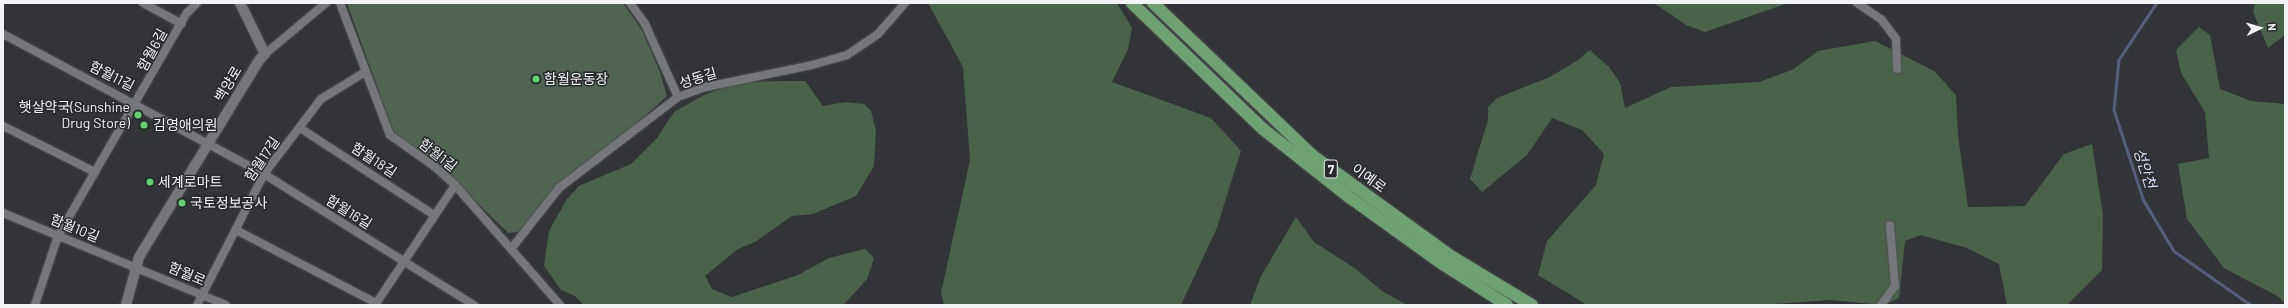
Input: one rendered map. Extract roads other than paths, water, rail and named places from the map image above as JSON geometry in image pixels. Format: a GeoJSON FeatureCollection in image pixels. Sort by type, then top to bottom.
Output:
{"type":"FeatureCollection","features":[{"type":"Feature","properties":{"kind":"highway","name":"이예로"},"geometry":{"type":"LineString","coordinates":[[1132,3],[1202,73],[1269,134],[1349,197],[1440,263],[1505,304]]}},
{"type":"Feature","properties":{"kind":"highway","name":"이예로"},"geometry":{"type":"LineString","coordinates":[[1154,3],[1312,155],[1449,255],[1532,305]]}},
{"type":"Feature","properties":{"kind":"highway"},"geometry":{"type":"LineString","coordinates":[[1510,293],[1536,305]]}},
{"type":"Feature","properties":{"kind":"street"},"geometry":{"type":"LineString","coordinates":[[143,3],[182,24]]}},
{"type":"Feature","properties":{"kind":"street","name":"함월6길"},"geometry":{"type":"LineString","coordinates":[[35,305],[58,236],[137,104],[182,24],[197,3]]}},
{"type":"Feature","properties":{"kind":"street"},"geometry":{"type":"LineString","coordinates":[[240,3],[265,54]]}},
{"type":"Feature","properties":{"kind":"street","name":"백양로"},"geometry":{"type":"LineString","coordinates":[[126,305],[139,257],[208,143],[265,54],[326,3]]}},
{"type":"Feature","properties":{"kind":"street","name":"함월1길"},"geometry":{"type":"LineString","coordinates":[[340,3],[364,72],[390,135],[435,167],[456,185],[560,305]]}},
{"type":"Feature","properties":{"kind":"street"},"geometry":{"type":"LineString","coordinates":[[630,3],[645,24],[678,97]]}},
{"type":"Feature","properties":{"kind":"street","name":"성동길"},"geometry":{"type":"LineString","coordinates":[[511,249],[559,188],[678,97],[706,87],[812,65],[847,55],[878,34],[905,3]]}},
{"type":"Feature","properties":{"kind":"street"},"geometry":{"type":"LineString","coordinates":[[1857,3],[1881,19],[1896,39],[1896,69]]}},
{"type":"Feature","properties":{"kind":"street","name":"함월11길"},"geometry":{"type":"LineString","coordinates":[[3,34],[208,143]]}},
{"type":"Feature","properties":{"kind":"street","name":"함월17길"},"geometry":{"type":"LineString","coordinates":[[197,305],[200,294],[236,230],[264,174],[321,99],[364,72]]}},
{"type":"Feature","properties":{"kind":"street"},"geometry":{"type":"LineString","coordinates":[[3,126],[95,172]]}},
{"type":"Feature","properties":{"kind":"street","name":"함월18길"},"geometry":{"type":"LineString","coordinates":[[300,128],[434,215]]}},
{"type":"Feature","properties":{"kind":"street","name":"함월16길"},"geometry":{"type":"LineString","coordinates":[[208,143],[264,174],[474,305]]}},
{"type":"Feature","properties":{"kind":"street"},"geometry":{"type":"LineString","coordinates":[[236,230],[376,304],[434,215],[456,185]]}},
{"type":"Feature","properties":{"kind":"street","name":"함월10길"},"geometry":{"type":"LineString","coordinates":[[3,213],[137,267]]}},
{"type":"Feature","properties":{"kind":"street"},"geometry":{"type":"LineString","coordinates":[[1881,305],[1895,286],[1890,225]]}},
{"type":"Feature","properties":{"kind":"street","name":"함월로"},"geometry":{"type":"LineString","coordinates":[[137,267],[226,305]]}},
{"type":"Feature","properties":{"kind":"waterway","name":"성안천"},"geometry":{"type":"LineString","coordinates":[[2157,3],[2119,60],[2114,110],[2144,201],[2174,251],[2251,305]]}},
{"type":"Feature","properties":{"kind":"place","name":"함월운동장"},"geometry":{"type":"Point","coordinates":[536,79]}},
{"type":"Feature","properties":{"kind":"place","name":"햇살약국(Sunshine Drug Store)"},"geometry":{"type":"Point","coordinates":[138,115]}},
{"type":"Feature","properties":{"kind":"place","name":"김영애의원"},"geometry":{"type":"Point","coordinates":[144,125]}},
{"type":"Feature","properties":{"kind":"place","name":"세계로마트"},"geometry":{"type":"Point","coordinates":[150,182]}},
{"type":"Feature","properties":{"kind":"place","name":"국토정보공사"},"geometry":{"type":"Point","coordinates":[182,203]}}]}
